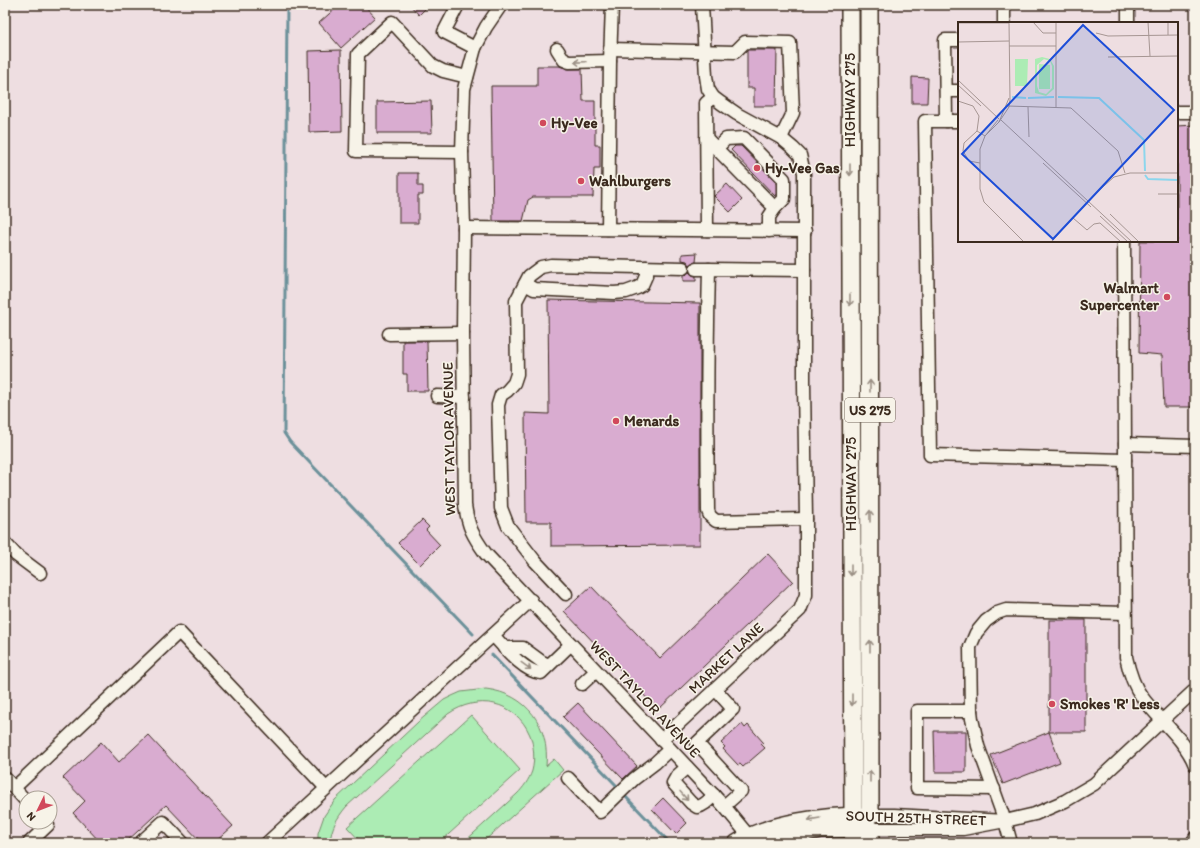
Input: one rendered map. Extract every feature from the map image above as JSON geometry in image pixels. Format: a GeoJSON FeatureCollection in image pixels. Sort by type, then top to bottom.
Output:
{"type":"FeatureCollection","features":[{"type":"Feature","properties":{"kind":"highway","name":"HIGHWAY 275"},"geometry":{"type":"LineString","coordinates":[[850,5],[862,829]]}},
{"type":"Feature","properties":{"kind":"highway","name":"HIGHWAY 275"},"geometry":{"type":"LineString","coordinates":[[862,829],[869,5]]}},
{"type":"Feature","properties":{"kind":"main road","name":"SOUTH 25TH STREET"},"geometry":{"type":"LineString","coordinates":[[745,840],[783,825],[817,818],[862,829]]}},
{"type":"Feature","properties":{"kind":"main road","name":"SOUTH 25TH STREET"},"geometry":{"type":"LineString","coordinates":[[762,843],[821,830],[862,829]]}},
{"type":"Feature","properties":{"kind":"street"},"geometry":{"type":"LineString","coordinates":[[458,5],[444,32],[475,48]]}},
{"type":"Feature","properties":{"kind":"street"},"geometry":{"type":"LineString","coordinates":[[608,229],[612,5]]}},
{"type":"Feature","properties":{"kind":"street"},"geometry":{"type":"LineString","coordinates":[[702,5],[704,50],[708,89],[713,97],[737,114],[781,138],[793,148],[800,156],[804,173],[804,383],[806,519],[716,521],[710,516],[708,511],[709,269]]}},
{"type":"Feature","properties":{"kind":"street"},"geometry":{"type":"LineString","coordinates":[[1004,5],[1004,22]]}},
{"type":"Feature","properties":{"kind":"street"},"geometry":{"type":"LineString","coordinates":[[1128,5],[1128,22]]}},
{"type":"Feature","properties":{"kind":"street","name":"WEST TAYLOR AVENUE"},"geometry":{"type":"LineString","coordinates":[[498,6],[475,48],[464,89],[462,152],[464,228],[463,334],[465,504],[468,522],[474,538],[486,554],[724,806],[745,840]]}},
{"type":"Feature","properties":{"kind":"street"},"geometry":{"type":"LineString","coordinates":[[462,152],[356,151],[358,54],[392,22],[433,66],[443,71],[467,77]]}},
{"type":"Feature","properties":{"kind":"street"},"geometry":{"type":"LineString","coordinates":[[946,121],[945,40],[958,40]]}},
{"type":"Feature","properties":{"kind":"street"},"geometry":{"type":"LineString","coordinates":[[557,49],[564,60],[569,62],[610,55],[704,50],[735,52],[745,42],[790,43],[793,113],[781,138]]}},
{"type":"Feature","properties":{"kind":"street"},"geometry":{"type":"LineString","coordinates":[[946,91],[958,91]]}},
{"type":"Feature","properties":{"kind":"street"},"geometry":{"type":"LineString","coordinates":[[707,230],[706,103],[713,97]]}},
{"type":"Feature","properties":{"kind":"street"},"geometry":{"type":"LineString","coordinates":[[1178,112],[1195,112]]}},
{"type":"Feature","properties":{"kind":"street"},"geometry":{"type":"LineString","coordinates":[[958,121],[925,121],[930,456],[1125,460]]}},
{"type":"Feature","properties":{"kind":"street"},"geometry":{"type":"LineString","coordinates":[[706,138],[775,208]]}},
{"type":"Feature","properties":{"kind":"street"},"geometry":{"type":"LineString","coordinates":[[716,148],[726,140],[744,138],[784,179],[784,199],[769,217],[769,231]]}},
{"type":"Feature","properties":{"kind":"street"},"geometry":{"type":"LineString","coordinates":[[464,228],[805,231]]}},
{"type":"Feature","properties":{"kind":"street"},"geometry":{"type":"LineString","coordinates":[[1124,242],[1126,657],[1131,676],[1142,696],[1176,736],[1195,764]]}},
{"type":"Feature","properties":{"kind":"street"},"geometry":{"type":"LineString","coordinates":[[566,594],[534,561],[508,526],[501,508],[498,405],[501,395],[508,391],[514,383],[516,374],[516,301],[529,276],[541,267],[551,265],[683,268]]}},
{"type":"Feature","properties":{"kind":"street"},"geometry":{"type":"LineString","coordinates":[[525,284],[534,289],[546,290],[614,293],[626,292],[642,285],[646,276],[646,267]]}},
{"type":"Feature","properties":{"kind":"street"},"geometry":{"type":"LineString","coordinates":[[696,269],[804,270]]}},
{"type":"Feature","properties":{"kind":"street"},"geometry":{"type":"LineString","coordinates":[[389,334],[463,334]]}},
{"type":"Feature","properties":{"kind":"street"},"geometry":{"type":"LineString","coordinates":[[437,396],[464,397]]}},
{"type":"Feature","properties":{"kind":"street"},"geometry":{"type":"LineString","coordinates":[[1125,444],[1195,446]]}},
{"type":"Feature","properties":{"kind":"street","name":"MARKET LANE"},"geometry":{"type":"LineString","coordinates":[[661,740],[800,610],[806,595],[806,519]]}},
{"type":"Feature","properties":{"kind":"street"},"geometry":{"type":"LineString","coordinates":[[5,543],[16,555],[40,573]]}},
{"type":"Feature","properties":{"kind":"street"},"geometry":{"type":"LineString","coordinates":[[267,843],[531,600]]}},
{"type":"Feature","properties":{"kind":"street"},"geometry":{"type":"LineString","coordinates":[[1010,843],[1005,821],[978,746],[972,719],[970,647],[976,633],[986,621],[997,613],[1006,610],[1125,613]]}},
{"type":"Feature","properties":{"kind":"street"},"geometry":{"type":"LineString","coordinates":[[14,788],[179,632],[326,788]]}},
{"type":"Feature","properties":{"kind":"street"},"geometry":{"type":"LineString","coordinates":[[492,635],[515,658],[536,673],[541,673],[571,644]]}},
{"type":"Feature","properties":{"kind":"street"},"geometry":{"type":"LineString","coordinates":[[582,684],[596,671]]}},
{"type":"Feature","properties":{"kind":"street"},"geometry":{"type":"LineString","coordinates":[[715,690],[733,709],[697,743],[741,791],[724,806]]}},
{"type":"Feature","properties":{"kind":"street","name":"SOUTH 25TH STREET"},"geometry":{"type":"LineString","coordinates":[[862,829],[963,829],[1035,814],[1065,801],[1094,784],[1195,690]]}},
{"type":"Feature","properties":{"kind":"street"},"geometry":{"type":"LineString","coordinates":[[971,711],[917,711],[917,788],[994,789]]}},
{"type":"Feature","properties":{"kind":"street"},"geometry":{"type":"LineString","coordinates":[[568,778],[600,812],[634,779],[670,749]]}},
{"type":"Feature","properties":{"kind":"street"},"geometry":{"type":"LineString","coordinates":[[686,766],[677,776],[674,783],[691,803],[699,807],[706,803],[714,795]]}},
{"type":"Feature","properties":{"kind":"street"},"geometry":{"type":"LineString","coordinates":[[5,778],[18,792]]}},
{"type":"Feature","properties":{"kind":"street"},"geometry":{"type":"LineString","coordinates":[[140,843],[163,822],[183,843]]}},
{"type":"Feature","properties":{"kind":"street"},"geometry":{"type":"LineString","coordinates":[[30,843],[41,830]]}},
{"type":"Feature","properties":{"kind":"street"},"geometry":{"type":"LineString","coordinates":[[1192,843],[1195,838]]}},
{"type":"Feature","properties":{"kind":"green space"},"geometry":{"type":"Polygon","coordinates":[[[486,689],[501,692],[513,698],[524,705],[533,714],[540,725],[544,738],[546,766],[554,759],[563,770],[482,843],[463,843],[517,794],[528,781],[534,762],[530,735],[523,723],[515,714],[494,704],[471,704],[448,714],[346,807],[335,824],[330,843],[318,843],[318,833],[324,816],[335,800],[418,722],[444,700],[452,696],[461,692],[486,689]]]}},
{"type":"Feature","properties":{"kind":"green space"},"geometry":{"type":"Polygon","coordinates":[[[471,715],[520,770],[439,843],[362,843],[347,827],[471,715]]]}},
{"type":"Feature","properties":{"kind":"building"},"geometry":{"type":"Polygon","coordinates":[[[339,5],[364,5],[375,17],[341,48],[319,23],[339,5]]]}},
{"type":"Feature","properties":{"kind":"building"},"geometry":{"type":"Polygon","coordinates":[[[410,5],[429,5],[419,15],[410,5]]]}},
{"type":"Feature","properties":{"kind":"building"},"geometry":{"type":"Polygon","coordinates":[[[341,50],[342,131],[309,132],[308,51],[341,50]]]}},
{"type":"Feature","properties":{"kind":"building"},"geometry":{"type":"Polygon","coordinates":[[[748,50],[777,50],[776,106],[754,106],[754,88],[747,88],[748,50]]]}},
{"type":"Feature","properties":{"kind":"building","name":"Hy-Vee"},"geometry":{"type":"Polygon","coordinates":[[[537,66],[559,66],[569,69],[582,69],[583,101],[595,101],[595,145],[600,145],[600,169],[594,169],[593,197],[533,197],[528,200],[523,221],[493,221],[491,86],[537,86],[537,66]]]}},
{"type":"Feature","properties":{"kind":"building"},"geometry":{"type":"Polygon","coordinates":[[[912,77],[928,78],[927,103],[912,103],[912,77]]]}},
{"type":"Feature","properties":{"kind":"building"},"geometry":{"type":"Polygon","coordinates":[[[431,101],[432,133],[377,133],[377,102],[431,101]]]}},
{"type":"Feature","properties":{"kind":"building","name":"Walmart Supercenter"},"geometry":{"type":"Polygon","coordinates":[[[1195,125],[1195,407],[1164,407],[1162,355],[1139,353],[1140,242],[1178,242],[1178,126],[1195,125]]]}},
{"type":"Feature","properties":{"kind":"building"},"geometry":{"type":"Polygon","coordinates":[[[735,146],[741,146],[776,182],[775,196],[731,150],[735,146]]]}},
{"type":"Feature","properties":{"kind":"building"},"geometry":{"type":"Polygon","coordinates":[[[399,173],[418,173],[418,186],[423,186],[423,195],[418,195],[418,223],[399,223],[399,173]]]}},
{"type":"Feature","properties":{"kind":"building"},"geometry":{"type":"Polygon","coordinates":[[[727,184],[742,200],[730,212],[714,196],[727,184]]]}},
{"type":"Feature","properties":{"kind":"building"},"geometry":{"type":"Polygon","coordinates":[[[697,253],[696,262],[690,265],[687,261],[682,260],[682,254],[697,253]]]}},
{"type":"Feature","properties":{"kind":"building"},"geometry":{"type":"Polygon","coordinates":[[[689,272],[696,276],[696,281],[683,281],[683,275],[689,272]]]}},
{"type":"Feature","properties":{"kind":"building","name":"Menards"},"geometry":{"type":"Polygon","coordinates":[[[548,300],[700,303],[700,545],[551,546],[551,522],[526,522],[525,413],[549,414],[548,300]]]}},
{"type":"Feature","properties":{"kind":"building"},"geometry":{"type":"Polygon","coordinates":[[[403,341],[427,341],[428,391],[407,391],[407,374],[403,374],[403,341]]]}},
{"type":"Feature","properties":{"kind":"building"},"geometry":{"type":"Polygon","coordinates":[[[422,520],[429,527],[426,530],[440,545],[420,565],[398,543],[422,520]]]}},
{"type":"Feature","properties":{"kind":"building"},"geometry":{"type":"Polygon","coordinates":[[[768,554],[793,581],[658,710],[564,611],[591,586],[660,658],[768,554]]]}},
{"type":"Feature","properties":{"kind":"building"},"geometry":{"type":"Polygon","coordinates":[[[1049,620],[1086,620],[1086,732],[1049,732],[1049,620]]]}},
{"type":"Feature","properties":{"kind":"building"},"geometry":{"type":"Polygon","coordinates":[[[578,703],[637,766],[623,779],[563,717],[578,703]]]}},
{"type":"Feature","properties":{"kind":"building"},"geometry":{"type":"Polygon","coordinates":[[[742,724],[745,728],[748,725],[763,742],[761,744],[765,748],[743,767],[740,764],[738,765],[723,749],[725,747],[721,743],[742,724]]]}},
{"type":"Feature","properties":{"kind":"building"},"geometry":{"type":"Polygon","coordinates":[[[934,731],[966,731],[966,772],[935,772],[934,731]]]}},
{"type":"Feature","properties":{"kind":"building"},"geometry":{"type":"Polygon","coordinates":[[[1049,732],[1060,762],[1003,784],[991,755],[1049,732]]]}},
{"type":"Feature","properties":{"kind":"building"},"geometry":{"type":"Polygon","coordinates":[[[148,735],[233,826],[214,843],[202,843],[166,805],[125,843],[101,843],[73,813],[85,801],[63,778],[101,742],[119,762],[148,735]]]}},
{"type":"Feature","properties":{"kind":"building"},"geometry":{"type":"Polygon","coordinates":[[[663,798],[687,823],[676,834],[652,809],[663,798]]]}},
{"type":"Feature","properties":{"kind":"waterway"},"geometry":{"type":"LineString","coordinates":[[287,5],[284,433],[290,442],[473,634]]}},
{"type":"Feature","properties":{"kind":"waterway"},"geometry":{"type":"LineString","coordinates":[[492,655],[616,785]]}},
{"type":"Feature","properties":{"kind":"waterway"},"geometry":{"type":"LineString","coordinates":[[625,796],[670,843]]}},
{"type":"Feature","properties":{"kind":"place","name":"Hy-Vee"},"geometry":{"type":"Point","coordinates":[543,123]}},
{"type":"Feature","properties":{"kind":"place","name":"Hy-Vee Gas"},"geometry":{"type":"Point","coordinates":[757,168]}},
{"type":"Feature","properties":{"kind":"place","name":"Wahlburgers"},"geometry":{"type":"Point","coordinates":[581,181]}},
{"type":"Feature","properties":{"kind":"place","name":"Walmart Supercenter"},"geometry":{"type":"Point","coordinates":[1167,297]}},
{"type":"Feature","properties":{"kind":"place","name":"Menards"},"geometry":{"type":"Point","coordinates":[616,421]}},
{"type":"Feature","properties":{"kind":"place","name":"Smokes 'R' Less"},"geometry":{"type":"Point","coordinates":[1052,704]}}]}
